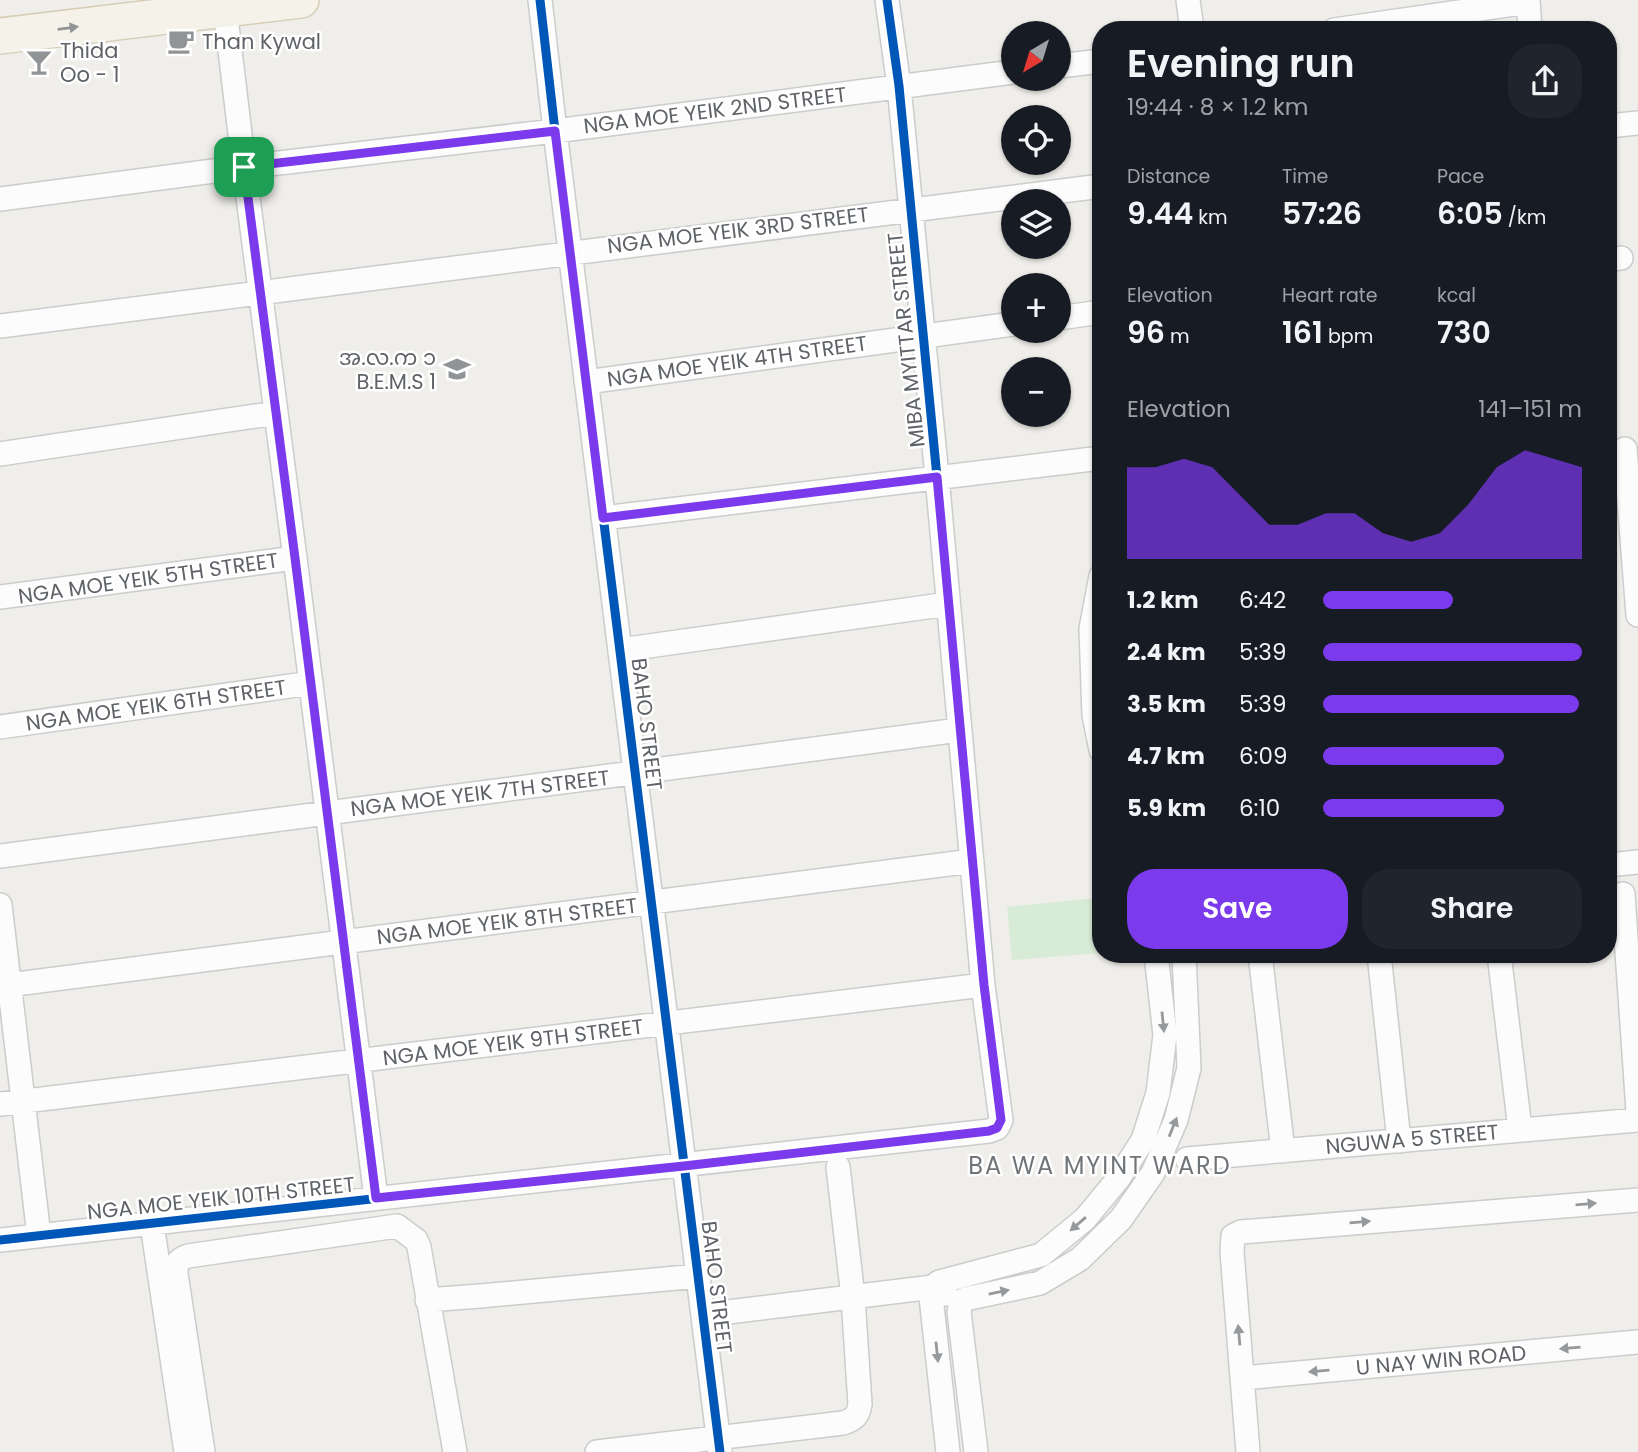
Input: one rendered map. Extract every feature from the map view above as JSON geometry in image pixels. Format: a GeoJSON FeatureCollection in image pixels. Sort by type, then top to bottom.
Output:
{"type":"FeatureCollection","features":[{"type":"Feature","properties":{"kind":"main road"},"geometry":{"type":"LineString","coordinates":[[0,36],[300,0]]}},
{"type":"Feature","properties":{"kind":"street","name":"BAHO STREET"},"geometry":{"type":"LineString","coordinates":[[540,0],[719,1444]]}},
{"type":"Feature","properties":{"kind":"street","name":"MIBA MYITTAR STREET"},"geometry":{"type":"LineString","coordinates":[[887,0],[899,86],[984,985],[1001,1120],[997,1128],[989,1131]]}},
{"type":"Feature","properties":{"kind":"street"},"geometry":{"type":"LineString","coordinates":[[1188,0],[1191,21]]}},
{"type":"Feature","properties":{"kind":"street"},"geometry":{"type":"LineString","coordinates":[[1394,21],[1528,1],[1529,21]]}},
{"type":"Feature","properties":{"kind":"street"},"geometry":{"type":"LineString","coordinates":[[225,9],[376,1198]]}},
{"type":"Feature","properties":{"kind":"street"},"geometry":{"type":"LineString","coordinates":[[1071,65],[1092,62]]}},
{"type":"Feature","properties":{"kind":"street","name":"NGA MOE YEIK 2ND STREET"},"geometry":{"type":"LineString","coordinates":[[0,199],[1001,73]]}},
{"type":"Feature","properties":{"kind":"street"},"geometry":{"type":"LineString","coordinates":[[1617,125],[1638,123]]}},
{"type":"Feature","properties":{"kind":"street","name":"NGA MOE YEIK 3RD STREET"},"geometry":{"type":"LineString","coordinates":[[0,326],[1092,187]]}},
{"type":"Feature","properties":{"kind":"street"},"geometry":{"type":"LineString","coordinates":[[1071,316],[1092,313]]}},
{"type":"Feature","properties":{"kind":"street","name":"NGA MOE YEIK 4TH STREET"},"geometry":{"type":"LineString","coordinates":[[586,382],[1001,325]]}},
{"type":"Feature","properties":{"kind":"street"},"geometry":{"type":"LineString","coordinates":[[0,454],[276,413]]}},
{"type":"Feature","properties":{"kind":"street"},"geometry":{"type":"LineString","coordinates":[[1624,449],[1638,615]]}},
{"type":"Feature","properties":{"kind":"street"},"geometry":{"type":"LineString","coordinates":[[603,518],[1092,459]]}},
{"type":"Feature","properties":{"kind":"street","name":"NGA MOE YEIK 5TH STREET"},"geometry":{"type":"LineString","coordinates":[[0,597],[295,558]]}},
{"type":"Feature","properties":{"kind":"street"},"geometry":{"type":"LineString","coordinates":[[620,650],[948,604]]}},
{"type":"Feature","properties":{"kind":"street"},"geometry":{"type":"LineString","coordinates":[[1092,624],[1092,658]]}},
{"type":"Feature","properties":{"kind":"street","name":"NGA MOE YEIK 6TH STREET"},"geometry":{"type":"LineString","coordinates":[[0,727],[311,683]]}},
{"type":"Feature","properties":{"kind":"street","name":"NGA MOE YEIK 7TH STREET"},"geometry":{"type":"LineString","coordinates":[[0,856],[960,730]]}},
{"type":"Feature","properties":{"kind":"street","name":"NGA MOE YEIK 8TH STREET"},"geometry":{"type":"LineString","coordinates":[[5,986],[972,861]]}},
{"type":"Feature","properties":{"kind":"street"},"geometry":{"type":"LineString","coordinates":[[1617,864],[1638,862]]}},
{"type":"Feature","properties":{"kind":"street"},"geometry":{"type":"LineString","coordinates":[[1623,894],[1638,1111]]}},
{"type":"Feature","properties":{"kind":"street"},"geometry":{"type":"LineString","coordinates":[[0,905],[5,986],[23,1101],[39,1236]]}},
{"type":"Feature","properties":{"kind":"street"},"geometry":{"type":"LineString","coordinates":[[703,1315],[933,1287],[939,1282],[1041,1255],[1085,1219],[1118,1179],[1143,1140],[1158,1093],[1165,1035],[1157,963]]}},
{"type":"Feature","properties":{"kind":"street"},"geometry":{"type":"LineString","coordinates":[[976,1452],[959,1312],[961,1303],[965,1299],[1040,1283],[1080,1259],[1121,1219],[1153,1173],[1176,1121],[1189,1068],[1184,963]]}},
{"type":"Feature","properties":{"kind":"street"},"geometry":{"type":"LineString","coordinates":[[1262,963],[1283,1151]]}},
{"type":"Feature","properties":{"kind":"street"},"geometry":{"type":"LineString","coordinates":[[1380,963],[1399,1141]]}},
{"type":"Feature","properties":{"kind":"street"},"geometry":{"type":"LineString","coordinates":[[1500,963],[1520,1129]]}},
{"type":"Feature","properties":{"kind":"street","name":"NGA MOE YEIK 9TH STREET"},"geometry":{"type":"LineString","coordinates":[[0,1104],[984,985]]}},
{"type":"Feature","properties":{"kind":"street","name":"NGUWA 5 STREET"},"geometry":{"type":"LineString","coordinates":[[1187,1159],[1638,1120]]}},
{"type":"Feature","properties":{"kind":"street","name":"NGA MOE YEIK 10TH STREET"},"geometry":{"type":"LineString","coordinates":[[0,1240],[989,1131]]}},
{"type":"Feature","properties":{"kind":"street"},"geometry":{"type":"LineString","coordinates":[[597,1452],[719,1444],[844,1423],[859,1415],[853,1297],[838,1167]]}},
{"type":"Feature","properties":{"kind":"street"},"geometry":{"type":"LineString","coordinates":[[1248,1452],[1232,1252],[1233,1236],[1241,1232],[1638,1200]]}},
{"type":"Feature","properties":{"kind":"street"},"geometry":{"type":"LineString","coordinates":[[152,1224],[187,1452]]}},
{"type":"Feature","properties":{"kind":"street"},"geometry":{"type":"LineString","coordinates":[[203,1452],[176,1274],[179,1259],[397,1226],[416,1240],[419,1247],[455,1452]]}},
{"type":"Feature","properties":{"kind":"street"},"geometry":{"type":"LineString","coordinates":[[428,1300],[698,1276]]}},
{"type":"Feature","properties":{"kind":"street"},"geometry":{"type":"LineString","coordinates":[[933,1287],[961,1303]]}},
{"type":"Feature","properties":{"kind":"street"},"geometry":{"type":"LineString","coordinates":[[933,1287],[931,1297],[948,1452]]}},
{"type":"Feature","properties":{"kind":"street","name":"U NAY WIN ROAD"},"geometry":{"type":"LineString","coordinates":[[1243,1378],[1638,1342]]}},
{"type":"Feature","properties":{"kind":"green space"},"geometry":{"type":"Polygon","coordinates":[[[1092,898],[1092,954],[1012,960],[1007,907],[1092,898]]]}},
{"type":"Feature","properties":{"kind":"cycle path"},"geometry":{"type":"LineString","coordinates":[[540,0],[720,1452]]}},
{"type":"Feature","properties":{"kind":"cycle path"},"geometry":{"type":"LineString","coordinates":[[0,1240],[866,1145],[997,1128],[1001,1120],[983,985],[899,86],[887,0]]}},
{"type":"Feature","properties":{"kind":"place","name":"Than Kywal"},"geometry":{"type":"Point","coordinates":[181,41]}},
{"type":"Feature","properties":{"kind":"place","name":"Thida Oo - 1"},"geometry":{"type":"Point","coordinates":[39,62]}},
{"type":"Feature","properties":{"kind":"place","name":"အ.လ.က ၁ B.E.M.S 1"},"geometry":{"type":"Point","coordinates":[457,369]}},
{"type":"Feature","properties":{"kind":"district","name":"BA WA MYINT WARD"},"geometry":{"type":"Point","coordinates":[1100,1165]}},
{"type":"Feature","properties":{"kind":"route"},"geometry":{"type":"LineString","coordinates":[[555,131],[603,518],[937,477],[984,985],[1001,1120],[997,1128],[684,1166],[376,1198],[244,167],[555,131]]}}]}
